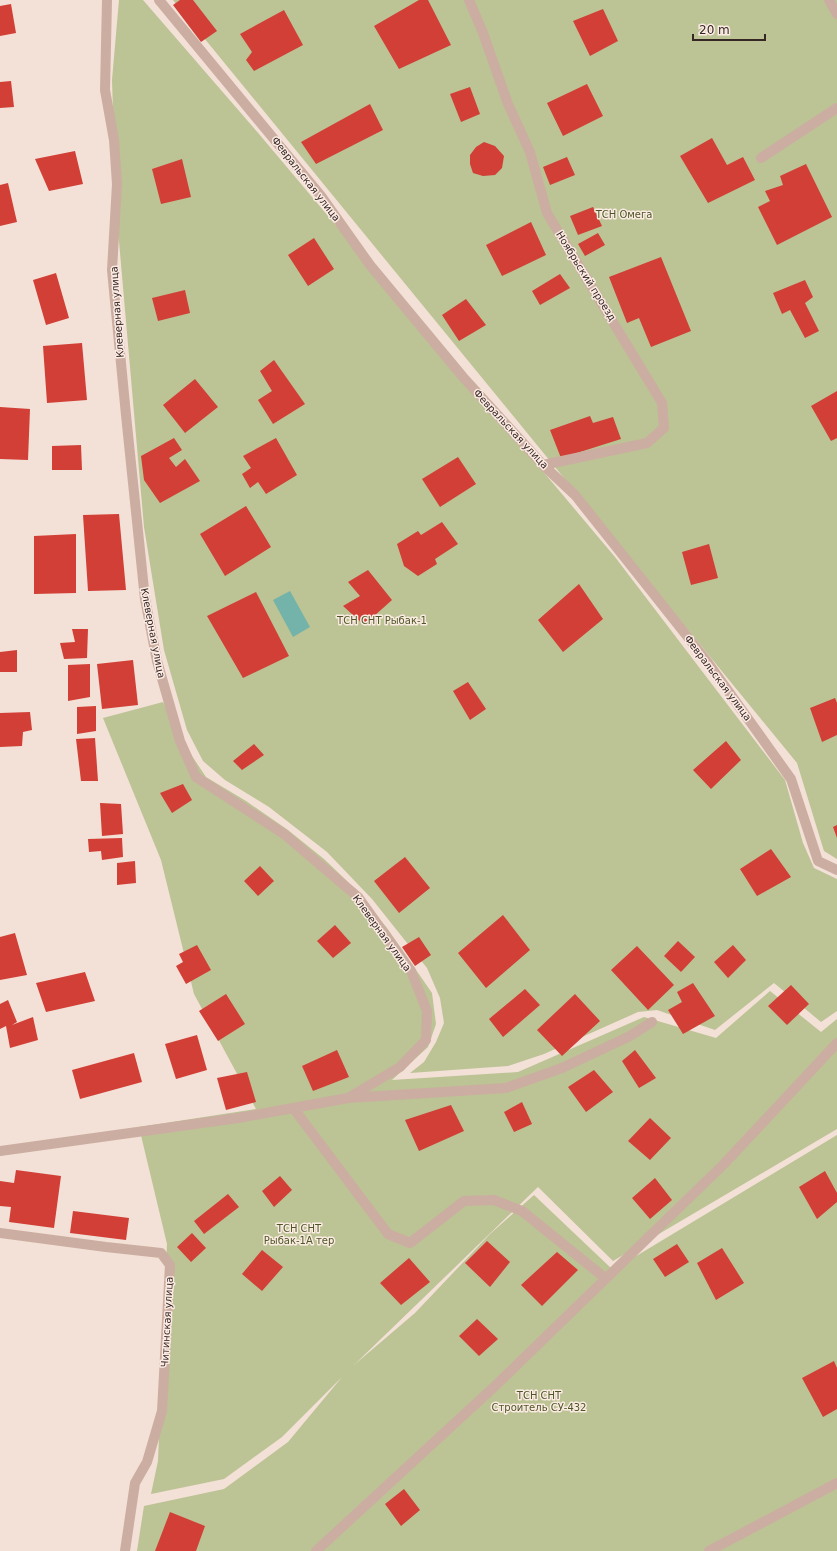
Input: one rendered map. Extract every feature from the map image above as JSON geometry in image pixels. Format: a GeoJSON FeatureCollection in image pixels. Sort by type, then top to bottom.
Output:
{"type":"FeatureCollection","features":[{"type":"Feature","properties":{"kind":"lane","name":"Клеверная улица"},"geometry":{"type":"LineString","coordinates":[[107,0],[105,90],[114,140],[117,184],[112,270],[126,414],[145,599],[157,661],[180,741],[196,777],[284,834],[358,897],[411,971],[427,1011],[426,1040],[400,1067],[348,1098]]}},
{"type":"Feature","properties":{"kind":"lane","name":"Февральская улица"},"geometry":{"type":"LineString","coordinates":[[159,0],[321,196],[370,265],[463,377],[543,465],[575,495],[706,660],[791,779],[818,861],[837,870]]}},
{"type":"Feature","properties":{"kind":"lane","name":"Ноябрьский проезд"},"geometry":{"type":"LineString","coordinates":[[469,0],[483,33],[508,104],[530,152],[547,213],[662,403],[664,428],[648,443],[543,465]]}},
{"type":"Feature","properties":{"kind":"lane"},"geometry":{"type":"LineString","coordinates":[[829,0],[837,14]]}},
{"type":"Feature","properties":{"kind":"lane"},"geometry":{"type":"LineString","coordinates":[[761,158],[837,108]]}},
{"type":"Feature","properties":{"kind":"lane"},"geometry":{"type":"LineString","coordinates":[[0,1151],[294,1109],[348,1098],[506,1088],[562,1068],[630,1036],[652,1022]]}},
{"type":"Feature","properties":{"kind":"lane"},"geometry":{"type":"LineString","coordinates":[[316,1551],[494,1387],[724,1164],[837,1043]]}},
{"type":"Feature","properties":{"kind":"lane"},"geometry":{"type":"LineString","coordinates":[[294,1109],[388,1234],[410,1243],[464,1201],[494,1200],[522,1211],[605,1278]]}},
{"type":"Feature","properties":{"kind":"lane","name":"Читинская улица"},"geometry":{"type":"LineString","coordinates":[[0,1233],[106,1248],[161,1253],[170,1265],[162,1410],[147,1462],[135,1483],[125,1551]]}},
{"type":"Feature","properties":{"kind":"lane"},"geometry":{"type":"LineString","coordinates":[[709,1551],[837,1483]]}},
{"type":"Feature","properties":{"kind":"green space","name":"ТСН СНТ Рыбак-1"},"geometry":{"type":"Polygon","coordinates":[[[119,0],[143,0],[259,134],[615,557],[785,780],[803,843],[814,868],[837,879],[837,1011],[821,1022],[774,983],[715,1030],[657,1010],[638,1012],[544,1054],[508,1066],[410,1073],[424,1062],[436,1042],[444,1023],[440,998],[427,968],[372,899],[327,852],[269,807],[225,780],[203,761],[187,730],[164,650],[144,527],[116,207],[112,80],[119,0]]]}},
{"type":"Feature","properties":{"kind":"green space","name":"ТСН Омега"},"geometry":{"type":"Polygon","coordinates":[[[173,0],[837,0],[837,859],[824,851],[797,763],[173,0]]]}},
{"type":"Feature","properties":{"kind":"green space"},"geometry":{"type":"Polygon","coordinates":[[[163,702],[192,756],[206,777],[246,801],[288,830],[324,859],[346,880],[387,928],[432,993],[436,1024],[428,1047],[392,1080],[518,1072],[644,1017],[716,1038],[770,991],[821,1032],[837,1019],[837,1129],[613,1261],[538,1187],[354,1365],[415,1313],[490,1234],[534,1195],[613,1270],[837,1135],[837,1551],[137,1551],[144,1506],[224,1489],[288,1442],[342,1377],[282,1437],[224,1479],[151,1494],[158,1461],[167,1244],[139,1127],[256,1109],[194,994],[161,860],[103,718],[163,702]]]}},
{"type":"Feature","properties":{"kind":"water"},"geometry":{"type":"Polygon","coordinates":[[[290,591],[310,627],[293,637],[273,600],[290,591]]]}},
{"type":"Feature","properties":{"kind":"building"},"geometry":{"type":"Polygon","coordinates":[[[180,0],[193,0],[217,31],[201,42],[173,5],[180,0]]]}},
{"type":"Feature","properties":{"kind":"building"},"geometry":{"type":"Polygon","coordinates":[[[419,0],[428,0],[451,45],[399,69],[374,26],[419,0]]]}},
{"type":"Feature","properties":{"kind":"building"},"geometry":{"type":"Polygon","coordinates":[[[11,4],[16,33],[0,36],[0,6],[11,4]]]}},
{"type":"Feature","properties":{"kind":"building"},"geometry":{"type":"Polygon","coordinates":[[[603,9],[618,41],[590,56],[573,21],[603,9]]]}},
{"type":"Feature","properties":{"kind":"building"},"geometry":{"type":"Polygon","coordinates":[[[284,10],[303,45],[254,71],[246,60],[252,52],[240,34],[284,10]]]}},
{"type":"Feature","properties":{"kind":"building"},"geometry":{"type":"Polygon","coordinates":[[[11,81],[14,107],[0,108],[0,82],[11,81]]]}},
{"type":"Feature","properties":{"kind":"building"},"geometry":{"type":"Polygon","coordinates":[[[587,84],[603,116],[563,136],[547,103],[587,84]]]}},
{"type":"Feature","properties":{"kind":"building"},"geometry":{"type":"Polygon","coordinates":[[[470,87],[480,114],[461,122],[450,94],[470,87]]]}},
{"type":"Feature","properties":{"kind":"building"},"geometry":{"type":"Polygon","coordinates":[[[370,104],[383,130],[316,164],[301,142],[370,104]]]}},
{"type":"Feature","properties":{"kind":"building"},"geometry":{"type":"Polygon","coordinates":[[[712,138],[727,165],[743,157],[755,180],[708,203],[680,156],[712,138]]]}},
{"type":"Feature","properties":{"kind":"building"},"geometry":{"type":"Polygon","coordinates":[[[484,142],[495,146],[504,156],[502,168],[495,175],[483,176],[473,173],[470,164],[470,155],[476,147],[484,142]]]}},
{"type":"Feature","properties":{"kind":"building"},"geometry":{"type":"Polygon","coordinates":[[[75,151],[83,184],[49,191],[35,159],[75,151]]]}},
{"type":"Feature","properties":{"kind":"building"},"geometry":{"type":"Polygon","coordinates":[[[567,157],[575,175],[550,185],[543,167],[567,157]]]}},
{"type":"Feature","properties":{"kind":"building"},"geometry":{"type":"Polygon","coordinates":[[[182,159],[191,197],[161,204],[152,169],[182,159]]]}},
{"type":"Feature","properties":{"kind":"building"},"geometry":{"type":"Polygon","coordinates":[[[806,164],[832,217],[777,245],[758,207],[770,201],[765,191],[783,185],[780,176],[806,164]]]}},
{"type":"Feature","properties":{"kind":"building"},"geometry":{"type":"Polygon","coordinates":[[[8,183],[17,222],[0,226],[0,185],[8,183]]]}},
{"type":"Feature","properties":{"kind":"building"},"geometry":{"type":"Polygon","coordinates":[[[593,207],[602,226],[578,235],[570,216],[593,207]]]}},
{"type":"Feature","properties":{"kind":"building"},"geometry":{"type":"Polygon","coordinates":[[[531,222],[546,255],[502,276],[486,245],[531,222]]]}},
{"type":"Feature","properties":{"kind":"building"},"geometry":{"type":"Polygon","coordinates":[[[598,233],[605,245],[585,256],[578,244],[598,233]]]}},
{"type":"Feature","properties":{"kind":"building"},"geometry":{"type":"Polygon","coordinates":[[[314,238],[334,269],[308,286],[288,255],[314,238]]]}},
{"type":"Feature","properties":{"kind":"building"},"geometry":{"type":"Polygon","coordinates":[[[661,257],[691,331],[651,347],[639,318],[627,323],[609,277],[661,257]]]}},
{"type":"Feature","properties":{"kind":"building"},"geometry":{"type":"Polygon","coordinates":[[[56,273],[69,318],[46,325],[33,280],[56,273]]]}},
{"type":"Feature","properties":{"kind":"building"},"geometry":{"type":"Polygon","coordinates":[[[560,274],[570,288],[540,305],[532,291],[560,274]]]}},
{"type":"Feature","properties":{"kind":"building"},"geometry":{"type":"Polygon","coordinates":[[[805,280],[813,297],[805,303],[819,331],[805,338],[790,310],[782,314],[773,293],[805,280]]]}},
{"type":"Feature","properties":{"kind":"building"},"geometry":{"type":"Polygon","coordinates":[[[185,290],[190,313],[158,321],[152,298],[185,290]]]}},
{"type":"Feature","properties":{"kind":"building"},"geometry":{"type":"Polygon","coordinates":[[[466,299],[486,325],[459,341],[442,315],[466,299]]]}},
{"type":"Feature","properties":{"kind":"building"},"geometry":{"type":"Polygon","coordinates":[[[82,343],[87,400],[47,403],[43,346],[82,343]]]}},
{"type":"Feature","properties":{"kind":"building"},"geometry":{"type":"Polygon","coordinates":[[[274,360],[305,404],[273,424],[258,400],[272,391],[260,371],[274,360]]]}},
{"type":"Feature","properties":{"kind":"building"},"geometry":{"type":"Polygon","coordinates":[[[195,379],[218,407],[185,433],[163,405],[195,379]]]}},
{"type":"Feature","properties":{"kind":"building"},"geometry":{"type":"Polygon","coordinates":[[[837,391],[837,438],[831,441],[811,406],[837,391]]]}},
{"type":"Feature","properties":{"kind":"building"},"geometry":{"type":"Polygon","coordinates":[[[0,407],[30,409],[28,460],[0,459],[0,407]]]}},
{"type":"Feature","properties":{"kind":"building"},"geometry":{"type":"Polygon","coordinates":[[[590,416],[593,423],[613,417],[621,439],[561,458],[550,430],[590,416]]]}},
{"type":"Feature","properties":{"kind":"building"},"geometry":{"type":"Polygon","coordinates":[[[174,438],[182,450],[169,458],[176,467],[185,459],[200,481],[160,503],[144,480],[141,456],[174,438]]]}},
{"type":"Feature","properties":{"kind":"building"},"geometry":{"type":"Polygon","coordinates":[[[276,438],[297,475],[266,494],[258,482],[250,488],[242,474],[251,468],[243,456],[276,438]]]}},
{"type":"Feature","properties":{"kind":"building"},"geometry":{"type":"Polygon","coordinates":[[[81,445],[82,470],[52,470],[52,446],[81,445]]]}},
{"type":"Feature","properties":{"kind":"building"},"geometry":{"type":"Polygon","coordinates":[[[458,457],[476,484],[440,507],[422,479],[458,457]]]}},
{"type":"Feature","properties":{"kind":"building"},"geometry":{"type":"Polygon","coordinates":[[[246,506],[271,547],[225,576],[200,534],[246,506]]]}},
{"type":"Feature","properties":{"kind":"building"},"geometry":{"type":"Polygon","coordinates":[[[119,514],[126,590],[88,591],[83,515],[119,514]]]}},
{"type":"Feature","properties":{"kind":"building"},"geometry":{"type":"Polygon","coordinates":[[[442,522],[458,544],[435,559],[437,564],[418,576],[404,566],[397,544],[418,531],[421,535],[442,522]]]}},
{"type":"Feature","properties":{"kind":"building"},"geometry":{"type":"Polygon","coordinates":[[[76,534],[76,593],[34,594],[34,536],[76,534]]]}},
{"type":"Feature","properties":{"kind":"building"},"geometry":{"type":"Polygon","coordinates":[[[709,544],[718,578],[691,585],[682,552],[709,544]]]}},
{"type":"Feature","properties":{"kind":"building"},"geometry":{"type":"Polygon","coordinates":[[[368,570],[392,600],[364,625],[343,606],[360,596],[348,582],[368,570]]]}},
{"type":"Feature","properties":{"kind":"building"},"geometry":{"type":"Polygon","coordinates":[[[579,584],[603,619],[563,652],[538,620],[579,584]]]}},
{"type":"Feature","properties":{"kind":"building"},"geometry":{"type":"Polygon","coordinates":[[[256,592],[289,656],[243,678],[207,616],[256,592]]]}},
{"type":"Feature","properties":{"kind":"building"},"geometry":{"type":"Polygon","coordinates":[[[72,629],[88,629],[87,658],[64,659],[60,643],[75,642],[72,629]]]}},
{"type":"Feature","properties":{"kind":"building"},"geometry":{"type":"Polygon","coordinates":[[[17,650],[17,672],[0,672],[0,652],[17,650]]]}},
{"type":"Feature","properties":{"kind":"building"},"geometry":{"type":"Polygon","coordinates":[[[133,660],[138,705],[102,709],[97,664],[133,660]]]}},
{"type":"Feature","properties":{"kind":"building"},"geometry":{"type":"Polygon","coordinates":[[[90,664],[90,697],[68,701],[68,665],[90,664]]]}},
{"type":"Feature","properties":{"kind":"building"},"geometry":{"type":"Polygon","coordinates":[[[468,682],[486,709],[470,720],[453,691],[468,682]]]}},
{"type":"Feature","properties":{"kind":"building"},"geometry":{"type":"Polygon","coordinates":[[[835,698],[837,703],[837,735],[822,742],[810,708],[835,698]]]}},
{"type":"Feature","properties":{"kind":"building"},"geometry":{"type":"Polygon","coordinates":[[[96,706],[96,731],[77,734],[77,707],[96,706]]]}},
{"type":"Feature","properties":{"kind":"building"},"geometry":{"type":"Polygon","coordinates":[[[30,712],[32,730],[23,732],[22,746],[0,747],[0,713],[30,712]]]}},
{"type":"Feature","properties":{"kind":"building"},"geometry":{"type":"Polygon","coordinates":[[[95,738],[98,781],[81,781],[76,739],[95,738]]]}},
{"type":"Feature","properties":{"kind":"building"},"geometry":{"type":"Polygon","coordinates":[[[726,741],[741,760],[711,789],[693,770],[726,741]]]}},
{"type":"Feature","properties":{"kind":"building"},"geometry":{"type":"Polygon","coordinates":[[[254,744],[264,755],[242,770],[233,761],[254,744]]]}},
{"type":"Feature","properties":{"kind":"building"},"geometry":{"type":"Polygon","coordinates":[[[183,784],[192,800],[172,813],[160,793],[183,784]]]}},
{"type":"Feature","properties":{"kind":"building"},"geometry":{"type":"Polygon","coordinates":[[[100,803],[121,804],[123,834],[102,836],[100,803]]]}},
{"type":"Feature","properties":{"kind":"building"},"geometry":{"type":"Polygon","coordinates":[[[837,825],[837,838],[833,827],[837,825]]]}},
{"type":"Feature","properties":{"kind":"building"},"geometry":{"type":"Polygon","coordinates":[[[122,838],[123,857],[102,860],[101,851],[89,852],[88,839],[122,838]]]}},
{"type":"Feature","properties":{"kind":"building"},"geometry":{"type":"Polygon","coordinates":[[[771,849],[791,877],[757,896],[740,869],[771,849]]]}},
{"type":"Feature","properties":{"kind":"building"},"geometry":{"type":"Polygon","coordinates":[[[405,857],[430,888],[399,913],[374,881],[405,857]]]}},
{"type":"Feature","properties":{"kind":"building"},"geometry":{"type":"Polygon","coordinates":[[[135,861],[136,883],[117,885],[117,863],[135,861]]]}},
{"type":"Feature","properties":{"kind":"building"},"geometry":{"type":"Polygon","coordinates":[[[260,866],[274,881],[258,896],[244,881],[260,866]]]}},
{"type":"Feature","properties":{"kind":"building"},"geometry":{"type":"Polygon","coordinates":[[[503,915],[530,950],[486,988],[458,953],[503,915]]]}},
{"type":"Feature","properties":{"kind":"building"},"geometry":{"type":"Polygon","coordinates":[[[335,925],[351,943],[333,958],[317,941],[335,925]]]}},
{"type":"Feature","properties":{"kind":"building"},"geometry":{"type":"Polygon","coordinates":[[[15,933],[27,975],[0,980],[0,937],[15,933]]]}},
{"type":"Feature","properties":{"kind":"building"},"geometry":{"type":"Polygon","coordinates":[[[419,937],[431,955],[415,966],[402,947],[419,937]]]}},
{"type":"Feature","properties":{"kind":"building"},"geometry":{"type":"Polygon","coordinates":[[[678,941],[695,957],[681,972],[664,956],[678,941]]]}},
{"type":"Feature","properties":{"kind":"building"},"geometry":{"type":"Polygon","coordinates":[[[197,945],[211,970],[186,984],[176,966],[183,962],[179,954],[197,945]]]}},
{"type":"Feature","properties":{"kind":"building"},"geometry":{"type":"Polygon","coordinates":[[[733,945],[746,960],[728,978],[714,962],[733,945]]]}},
{"type":"Feature","properties":{"kind":"building"},"geometry":{"type":"Polygon","coordinates":[[[637,946],[674,985],[648,1010],[611,970],[637,946]]]}},
{"type":"Feature","properties":{"kind":"building"},"geometry":{"type":"Polygon","coordinates":[[[85,972],[95,1001],[46,1012],[36,983],[85,972]]]}},
{"type":"Feature","properties":{"kind":"building"},"geometry":{"type":"Polygon","coordinates":[[[693,983],[715,1016],[683,1034],[668,1010],[682,1002],[677,992],[693,983]]]}},
{"type":"Feature","properties":{"kind":"building"},"geometry":{"type":"Polygon","coordinates":[[[791,985],[809,1004],[787,1025],[768,1006],[791,985]]]}},
{"type":"Feature","properties":{"kind":"building"},"geometry":{"type":"Polygon","coordinates":[[[525,989],[540,1005],[503,1037],[489,1019],[525,989]]]}},
{"type":"Feature","properties":{"kind":"building"},"geometry":{"type":"Polygon","coordinates":[[[226,994],[245,1024],[218,1041],[199,1011],[226,994]]]}},
{"type":"Feature","properties":{"kind":"building"},"geometry":{"type":"Polygon","coordinates":[[[575,994],[600,1021],[562,1056],[537,1030],[575,994]]]}},
{"type":"Feature","properties":{"kind":"building"},"geometry":{"type":"Polygon","coordinates":[[[8,1000],[17,1022],[12,1025],[33,1017],[38,1040],[10,1048],[6,1026],[0,1029],[0,1004],[8,1000]]]}},
{"type":"Feature","properties":{"kind":"building"},"geometry":{"type":"Polygon","coordinates":[[[197,1035],[207,1070],[176,1079],[165,1044],[197,1035]]]}},
{"type":"Feature","properties":{"kind":"building"},"geometry":{"type":"Polygon","coordinates":[[[337,1050],[349,1077],[313,1091],[302,1066],[337,1050]]]}},
{"type":"Feature","properties":{"kind":"building"},"geometry":{"type":"Polygon","coordinates":[[[635,1050],[656,1078],[639,1088],[622,1061],[635,1050]]]}},
{"type":"Feature","properties":{"kind":"building"},"geometry":{"type":"Polygon","coordinates":[[[134,1053],[142,1082],[80,1099],[72,1070],[134,1053]]]}},
{"type":"Feature","properties":{"kind":"building"},"geometry":{"type":"Polygon","coordinates":[[[594,1070],[613,1092],[586,1112],[568,1087],[594,1070]]]}},
{"type":"Feature","properties":{"kind":"building"},"geometry":{"type":"Polygon","coordinates":[[[247,1072],[256,1102],[226,1110],[217,1078],[247,1072]]]}},
{"type":"Feature","properties":{"kind":"building"},"geometry":{"type":"Polygon","coordinates":[[[522,1102],[532,1124],[514,1132],[504,1112],[522,1102]]]}},
{"type":"Feature","properties":{"kind":"building"},"geometry":{"type":"Polygon","coordinates":[[[451,1105],[464,1131],[419,1151],[405,1120],[451,1105]]]}},
{"type":"Feature","properties":{"kind":"building"},"geometry":{"type":"Polygon","coordinates":[[[650,1118],[671,1138],[650,1160],[628,1141],[650,1118]]]}},
{"type":"Feature","properties":{"kind":"building"},"geometry":{"type":"Polygon","coordinates":[[[16,1170],[61,1176],[54,1228],[9,1222],[11,1207],[0,1206],[0,1181],[14,1183],[16,1170]]]}},
{"type":"Feature","properties":{"kind":"building"},"geometry":{"type":"Polygon","coordinates":[[[825,1171],[837,1193],[837,1202],[817,1219],[799,1187],[825,1171]]]}},
{"type":"Feature","properties":{"kind":"building"},"geometry":{"type":"Polygon","coordinates":[[[280,1176],[292,1190],[274,1207],[262,1191],[280,1176]]]}},
{"type":"Feature","properties":{"kind":"building"},"geometry":{"type":"Polygon","coordinates":[[[655,1178],[672,1200],[650,1219],[632,1198],[655,1178]]]}},
{"type":"Feature","properties":{"kind":"building"},"geometry":{"type":"Polygon","coordinates":[[[228,1194],[239,1207],[204,1234],[194,1221],[228,1194]]]}},
{"type":"Feature","properties":{"kind":"building"},"geometry":{"type":"Polygon","coordinates":[[[73,1211],[129,1218],[126,1240],[70,1233],[73,1211]]]}},
{"type":"Feature","properties":{"kind":"building"},"geometry":{"type":"Polygon","coordinates":[[[192,1233],[206,1248],[191,1262],[177,1247],[192,1233]]]}},
{"type":"Feature","properties":{"kind":"building"},"geometry":{"type":"Polygon","coordinates":[[[487,1241],[510,1262],[490,1287],[465,1263],[487,1241]]]}},
{"type":"Feature","properties":{"kind":"building"},"geometry":{"type":"Polygon","coordinates":[[[677,1244],[689,1262],[665,1277],[653,1259],[677,1244]]]}},
{"type":"Feature","properties":{"kind":"building"},"geometry":{"type":"Polygon","coordinates":[[[722,1248],[744,1283],[716,1300],[697,1263],[722,1248]]]}},
{"type":"Feature","properties":{"kind":"building"},"geometry":{"type":"Polygon","coordinates":[[[262,1250],[283,1267],[262,1291],[242,1274],[262,1250]]]}},
{"type":"Feature","properties":{"kind":"building"},"geometry":{"type":"Polygon","coordinates":[[[557,1252],[578,1270],[542,1306],[521,1285],[557,1252]]]}},
{"type":"Feature","properties":{"kind":"building"},"geometry":{"type":"Polygon","coordinates":[[[409,1258],[430,1282],[401,1305],[380,1283],[409,1258]]]}},
{"type":"Feature","properties":{"kind":"building"},"geometry":{"type":"Polygon","coordinates":[[[477,1319],[498,1339],[479,1356],[459,1336],[477,1319]]]}},
{"type":"Feature","properties":{"kind":"building"},"geometry":{"type":"Polygon","coordinates":[[[834,1361],[837,1368],[837,1409],[823,1417],[802,1378],[834,1361]]]}},
{"type":"Feature","properties":{"kind":"building"},"geometry":{"type":"Polygon","coordinates":[[[404,1489],[420,1510],[401,1526],[385,1504],[404,1489]]]}},
{"type":"Feature","properties":{"kind":"building"},"geometry":{"type":"Polygon","coordinates":[[[170,1512],[205,1526],[196,1551],[155,1551],[170,1512]]]}},
{"type":"Feature","properties":{"kind":"park label","name":"ТСН СНТ Рыбак-1А тер"},"geometry":{"type":"Point","coordinates":[299,1234]}},
{"type":"Feature","properties":{"kind":"park label","name":"ТСН СНТ Строитель СУ-432"},"geometry":{"type":"Point","coordinates":[539,1400]}}]}
